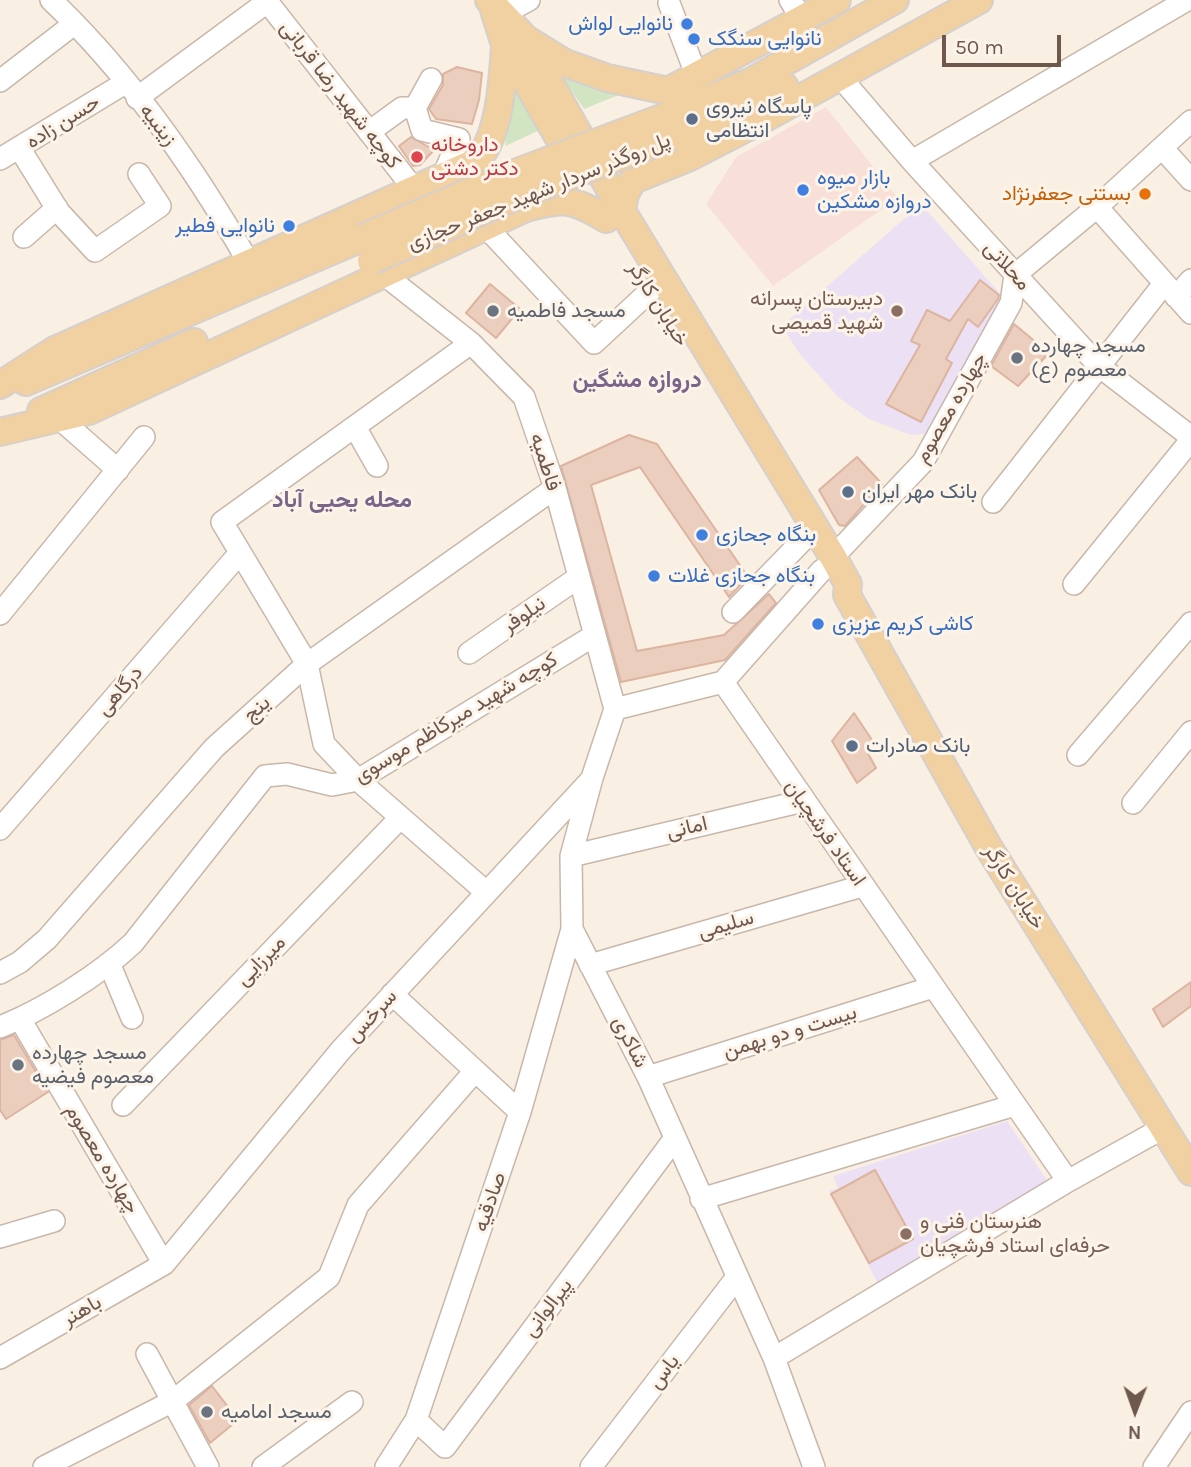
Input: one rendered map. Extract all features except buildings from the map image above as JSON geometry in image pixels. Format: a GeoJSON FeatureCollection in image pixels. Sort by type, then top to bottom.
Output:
{"type":"FeatureCollection","features":[{"type":"Feature","properties":{"kind":"main road"},"geometry":{"type":"LineString","coordinates":[[669,114],[697,77],[796,10],[837,0]]}},
{"type":"Feature","properties":{"kind":"main road","name":"پل روگذر سردار شهید جعفر حجازی"},"geometry":{"type":"LineString","coordinates":[[0,430],[88,390],[504,177],[750,82],[895,0]]}},
{"type":"Feature","properties":{"kind":"main road","name":"پل روگذر سردار شهید جعفر حجازی"},"geometry":{"type":"LineString","coordinates":[[669,114],[755,103],[945,0]]}},
{"type":"Feature","properties":{"kind":"main road"},"geometry":{"type":"LineString","coordinates":[[614,215],[633,180],[690,156],[841,78],[979,0]]}},
{"type":"Feature","properties":{"kind":"main road"},"geometry":{"type":"LineString","coordinates":[[494,7],[614,215]]}},
{"type":"Feature","properties":{"kind":"main road"},"geometry":{"type":"LineString","coordinates":[[515,41],[607,78],[669,114]]}},
{"type":"Feature","properties":{"kind":"main road"},"geometry":{"type":"LineString","coordinates":[[0,430],[89,411],[367,247],[414,189],[475,162],[483,153],[498,110],[515,41]]}},
{"type":"Feature","properties":{"kind":"main road"},"geometry":{"type":"LineString","coordinates":[[669,114],[653,109],[653,132],[667,151],[690,156]]}},
{"type":"Feature","properties":{"kind":"main road"},"geometry":{"type":"LineString","coordinates":[[0,385],[55,350],[249,263],[367,247],[485,226],[526,208],[560,200],[614,215]]}},
{"type":"Feature","properties":{"kind":"main road","name":"خیابان کارگر"},"geometry":{"type":"LineString","coordinates":[[614,215],[650,291],[804,539],[848,584],[847,595],[989,848],[1191,1172]]}},
{"type":"Feature","properties":{"kind":"main road","name":"خیابان کارگر"},"geometry":{"type":"LineString","coordinates":[[614,215],[827,563]]}},
{"type":"Feature","properties":{"kind":"main road","name":"پل روگذر سردار شهید جعفر حجازی"},"geometry":{"type":"LineString","coordinates":[[0,392],[367,247]]}},
{"type":"Feature","properties":{"kind":"street"},"geometry":{"type":"LineString","coordinates":[[494,7],[529,0]]}},
{"type":"Feature","properties":{"kind":"street"},"geometry":{"type":"LineString","coordinates":[[912,162],[1187,0]]}},
{"type":"Feature","properties":{"kind":"street","name":"حسن زاده"},"geometry":{"type":"LineString","coordinates":[[0,159],[131,91],[267,1]]}},
{"type":"Feature","properties":{"kind":"street","name":"کوچه شهید رضا قربانی"},"geometry":{"type":"LineString","coordinates":[[267,1],[414,189]]}},
{"type":"Feature","properties":{"kind":"street","name":"زینبیه"},"geometry":{"type":"LineString","coordinates":[[59,2],[74,24],[131,91],[208,194],[249,263]]}},
{"type":"Feature","properties":{"kind":"street"},"geometry":{"type":"LineString","coordinates":[[669,3],[697,77]]}},
{"type":"Feature","properties":{"kind":"street"},"geometry":{"type":"LineString","coordinates":[[0,81],[74,24]]}},
{"type":"Feature","properties":{"kind":"street","name":"محلاتی"},"geometry":{"type":"LineString","coordinates":[[841,78],[912,162],[1099,366],[1191,438]]}},
{"type":"Feature","properties":{"kind":"street"},"geometry":{"type":"LineString","coordinates":[[431,79],[415,108],[422,130],[458,139],[443,176]]}},
{"type":"Feature","properties":{"kind":"street"},"geometry":{"type":"LineString","coordinates":[[369,132],[402,108],[415,108]]}},
{"type":"Feature","properties":{"kind":"street"},"geometry":{"type":"LineString","coordinates":[[1015,275],[1163,149],[1191,121]]}},
{"type":"Feature","properties":{"kind":"street"},"geometry":{"type":"LineString","coordinates":[[20,149],[57,208],[95,251],[160,206],[139,174]]}},
{"type":"Feature","properties":{"kind":"street"},"geometry":{"type":"LineString","coordinates":[[1163,149],[1191,180]]}},
{"type":"Feature","properties":{"kind":"street"},"geometry":{"type":"LineString","coordinates":[[1097,206],[1191,313]]}},
{"type":"Feature","properties":{"kind":"street"},"geometry":{"type":"LineString","coordinates":[[24,237],[57,208]]}},
{"type":"Feature","properties":{"kind":"street"},"geometry":{"type":"LineString","coordinates":[[485,226],[594,343],[650,291]]}},
{"type":"Feature","properties":{"kind":"street","name":"فاطمیه"},"geometry":{"type":"LineString","coordinates":[[367,247],[471,343],[524,397],[555,488],[615,709]]}},
{"type":"Feature","properties":{"kind":"street","name":"چهارده معصوم"},"geometry":{"type":"LineString","coordinates":[[827,563],[923,463],[1011,303],[1015,275]]}},
{"type":"Feature","properties":{"kind":"street"},"geometry":{"type":"LineString","coordinates":[[993,502],[1099,366],[1169,291],[1191,280]]}},
{"type":"Feature","properties":{"kind":"street"},"geometry":{"type":"LineString","coordinates":[[471,343],[222,522],[307,664],[324,744],[358,780],[486,892]]}},
{"type":"Feature","properties":{"kind":"street"},"geometry":{"type":"LineString","coordinates":[[60,419],[118,470]]}},
{"type":"Feature","properties":{"kind":"street"},"geometry":{"type":"LineString","coordinates":[[355,427],[377,466]]}},
{"type":"Feature","properties":{"kind":"street"},"geometry":{"type":"LineString","coordinates":[[0,614],[144,438]]}},
{"type":"Feature","properties":{"kind":"street"},"geometry":{"type":"LineString","coordinates":[[1074,584],[1191,438]]}},
{"type":"Feature","properties":{"kind":"street","name":"ینج"},"geometry":{"type":"LineString","coordinates":[[0,973],[47,939],[214,748],[307,664],[555,488]]}},
{"type":"Feature","properties":{"kind":"street"},"geometry":{"type":"LineString","coordinates":[[733,612],[804,539]]}},
{"type":"Feature","properties":{"kind":"street","name":"درگاهی"},"geometry":{"type":"LineString","coordinates":[[0,829],[239,554]]}},
{"type":"Feature","properties":{"kind":"street"},"geometry":{"type":"LineString","coordinates":[[615,709],[723,682],[827,563]]}},
{"type":"Feature","properties":{"kind":"street","name":"نیلوفر"},"geometry":{"type":"LineString","coordinates":[[469,653],[579,576]]}},
{"type":"Feature","properties":{"kind":"street"},"geometry":{"type":"LineString","coordinates":[[1078,755],[1191,623]]}},
{"type":"Feature","properties":{"kind":"street","name":"کوچه شهید میرکاظم موسوی"},"geometry":{"type":"LineString","coordinates":[[10,1023],[109,963],[133,943],[265,776],[287,774],[332,785],[358,780],[595,635]]}},
{"type":"Feature","properties":{"kind":"street","name":"استاد فرشچیان"},"geometry":{"type":"LineString","coordinates":[[723,682],[1068,1181]]}},
{"type":"Feature","properties":{"kind":"street","name":"شاکری"},"geometry":{"type":"LineString","coordinates":[[615,709],[592,778],[571,856],[572,929],[648,1077],[774,1358],[814,1467]]}},
{"type":"Feature","properties":{"kind":"street"},"geometry":{"type":"LineString","coordinates":[[1133,803],[1191,732]]}},
{"type":"Feature","properties":{"kind":"street","name":"سرخس"},"geometry":{"type":"LineString","coordinates":[[164,1264],[341,1050],[592,778]]}},
{"type":"Feature","properties":{"kind":"street","name":"امانی"},"geometry":{"type":"LineString","coordinates":[[571,856],[803,801]]}},
{"type":"Feature","properties":{"kind":"street","name":"میرزایی"},"geometry":{"type":"LineString","coordinates":[[122,1105],[400,818]]}},
{"type":"Feature","properties":{"kind":"street","name":"سلیمی"},"geometry":{"type":"LineString","coordinates":[[590,965],[862,886]]}},
{"type":"Feature","properties":{"kind":"street","name":"صادقیه"},"geometry":{"type":"LineString","coordinates":[[386,1467],[416,1420],[520,1112],[572,929]]}},
{"type":"Feature","properties":{"kind":"street"},"geometry":{"type":"LineString","coordinates":[[109,963],[132,1018]]}},
{"type":"Feature","properties":{"kind":"street","name":"بیست و دو بهمن"},"geometry":{"type":"LineString","coordinates":[[648,1077],[933,987]]}},
{"type":"Feature","properties":{"kind":"street"},"geometry":{"type":"LineString","coordinates":[[391,994],[520,1112]]}},
{"type":"Feature","properties":{"kind":"street","name":"چهارده معصوم"},"geometry":{"type":"LineString","coordinates":[[10,1023],[164,1264]]}},
{"type":"Feature","properties":{"kind":"street"},"geometry":{"type":"LineString","coordinates":[[44,1467],[173,1401],[329,1277],[358,1205],[475,1071]]}},
{"type":"Feature","properties":{"kind":"street"},"geometry":{"type":"LineString","coordinates":[[701,1199],[1015,1105]]}},
{"type":"Feature","properties":{"kind":"street"},"geometry":{"type":"LineString","coordinates":[[774,1358],[1068,1181],[1163,1128]]}},
{"type":"Feature","properties":{"kind":"street","name":"پیرالوانی"},"geometry":{"type":"LineString","coordinates":[[416,1420],[445,1447],[675,1138]]}},
{"type":"Feature","properties":{"kind":"street"},"geometry":{"type":"LineString","coordinates":[[0,1237],[54,1221]]}},
{"type":"Feature","properties":{"kind":"street","name":"باهنر"},"geometry":{"type":"LineString","coordinates":[[0,1358],[164,1264]]}},
{"type":"Feature","properties":{"kind":"street","name":"یاس"},"geometry":{"type":"LineString","coordinates":[[591,1467],[737,1277]]}},
{"type":"Feature","properties":{"kind":"street"},"geometry":{"type":"LineString","coordinates":[[148,1354],[208,1467]]}},
{"type":"Feature","properties":{"kind":"street"},"geometry":{"type":"LineString","coordinates":[[262,1467],[352,1402]]}},
{"type":"Feature","properties":{"kind":"street"},"geometry":{"type":"LineString","coordinates":[[1154,1467],[1191,1412]]}},
{"type":"Feature","properties":{"kind":"shaded area","name":"بازار میوه دروازه مشکین"},"geometry":{"type":"Polygon","coordinates":[[[826,107],[898,198],[773,286],[706,204],[736,157],[826,107]]]}},
{"type":"Feature","properties":{"kind":"shaded area","name":"دبیرستان پسرانه شهید قمیصی"},"geometry":{"type":"Polygon","coordinates":[[[921,204],[1003,297],[930,433],[911,435],[869,419],[838,397],[799,353],[782,326],[921,204]]]}},
{"type":"Feature","properties":{"kind":"shaded area","name":"هنرستان فنی و حرفه‌ای استاد فرشچیان"},"geometry":{"type":"Polygon","coordinates":[[[1007,1121],[1048,1182],[878,1284],[829,1190],[838,1189],[833,1176],[1007,1121]]]}},
{"type":"Feature","properties":{"kind":"green space"},"geometry":{"type":"Polygon","coordinates":[[[559,73],[621,94],[584,109],[559,73]]]}},
{"type":"Feature","properties":{"kind":"green space"},"geometry":{"type":"Polygon","coordinates":[[[514,87],[540,130],[505,146],[514,87]]]}},
{"type":"Feature","properties":{"kind":"place","name":"نانوایی لواش"},"geometry":{"type":"Point","coordinates":[687,24]}},
{"type":"Feature","properties":{"kind":"place","name":"نانوایی سنگک"},"geometry":{"type":"Point","coordinates":[694,39]}},
{"type":"Feature","properties":{"kind":"place","name":"پاسگاه نیروی انتظامی"},"geometry":{"type":"Point","coordinates":[692,119]}},
{"type":"Feature","properties":{"kind":"place","name":"داروخانه دکتر دشتی"},"geometry":{"type":"Point","coordinates":[417,157]}},
{"type":"Feature","properties":{"kind":"place","name":"بازار میوه دروازه مشکین"},"geometry":{"type":"Point","coordinates":[803,190]}},
{"type":"Feature","properties":{"kind":"place","name":"بستنی جعفرنژاد"},"geometry":{"type":"Point","coordinates":[1145,194]}},
{"type":"Feature","properties":{"kind":"place","name":"نانوایی فطیر"},"geometry":{"type":"Point","coordinates":[289,226]}},
{"type":"Feature","properties":{"kind":"place","name":"مسجد فاطمیه"},"geometry":{"type":"Point","coordinates":[493,311]}},
{"type":"Feature","properties":{"kind":"place","name":"دبیرستان پسرانه شهید قمیصی"},"geometry":{"type":"Point","coordinates":[897,311]}},
{"type":"Feature","properties":{"kind":"place","name":"مسجد چهارده معصوم (ع)"},"geometry":{"type":"Point","coordinates":[1017,358]}},
{"type":"Feature","properties":{"kind":"place","name":"بانک مهر ایران"},"geometry":{"type":"Point","coordinates":[848,492]}},
{"type":"Feature","properties":{"kind":"place","name":"بنگاه جحازی"},"geometry":{"type":"Point","coordinates":[702,535]}},
{"type":"Feature","properties":{"kind":"place","name":"بنگاه جحازی غلات"},"geometry":{"type":"Point","coordinates":[654,576]}},
{"type":"Feature","properties":{"kind":"place","name":"کاشی کریم عزیزی"},"geometry":{"type":"Point","coordinates":[818,624]}},
{"type":"Feature","properties":{"kind":"place","name":"بانک صادرات"},"geometry":{"type":"Point","coordinates":[852,746]}},
{"type":"Feature","properties":{"kind":"place","name":"مسجد چهارده معصوم فیضیه"},"geometry":{"type":"Point","coordinates":[18,1065]}},
{"type":"Feature","properties":{"kind":"place","name":"هنرستان فنی و حرفه‌ای استاد فرشچیان"},"geometry":{"type":"Point","coordinates":[906,1234]}},
{"type":"Feature","properties":{"kind":"place","name":"مسجد امامیه"},"geometry":{"type":"Point","coordinates":[207,1412]}},
{"type":"Feature","properties":{"kind":"district","name":"دروازه مشگین"},"geometry":{"type":"Point","coordinates":[637,380]}},
{"type":"Feature","properties":{"kind":"district","name":"محله یحیی آباد"},"geometry":{"type":"Point","coordinates":[342,500]}}]}
